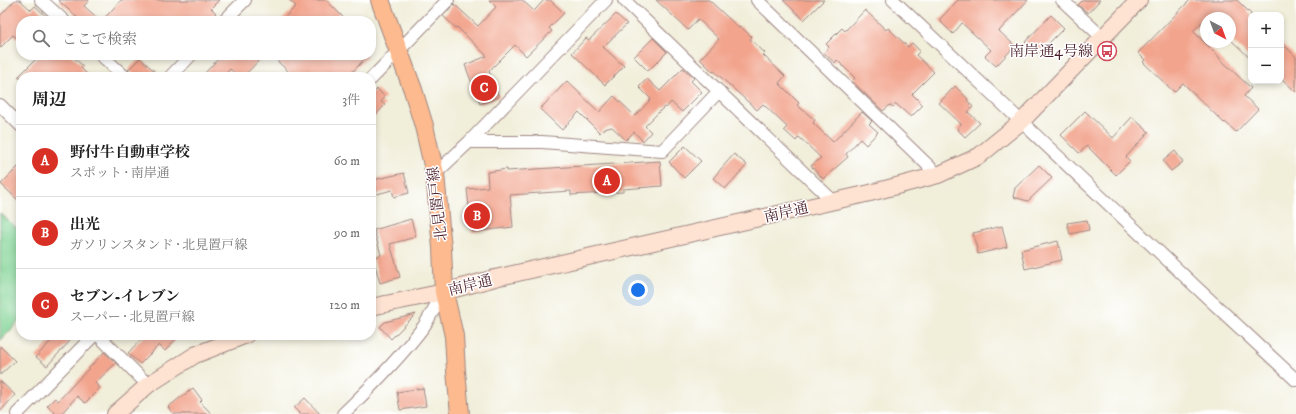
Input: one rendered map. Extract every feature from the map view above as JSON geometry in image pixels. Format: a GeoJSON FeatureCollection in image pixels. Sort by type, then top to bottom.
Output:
{"type":"FeatureCollection","features":[{"type":"Feature","properties":{"kind":"main road","name":"北見置戸線"},"geometry":{"type":"LineString","coordinates":[[380,0],[400,50],[424,126],[435,174],[442,248],[444,292],[454,336],[460,414]]}},
{"type":"Feature","properties":{"kind":"main road","name":"南岸通"},"geometry":{"type":"LineString","coordinates":[[376,306],[444,292],[495,278],[834,201],[938,175],[979,156],[1022,121],[1139,0]]}},
{"type":"Feature","properties":{"kind":"main road"},"geometry":{"type":"LineString","coordinates":[[115,414],[148,385],[195,355],[233,340]]}},
{"type":"Feature","properties":{"kind":"street"},"geometry":{"type":"LineString","coordinates":[[41,0],[59,16]]}},
{"type":"Feature","properties":{"kind":"street"},"geometry":{"type":"LineString","coordinates":[[229,16],[245,0]]}},
{"type":"Feature","properties":{"kind":"street"},"geometry":{"type":"LineString","coordinates":[[376,73],[448,0]]}},
{"type":"Feature","properties":{"kind":"street"},"geometry":{"type":"LineString","coordinates":[[435,174],[606,0]]}},
{"type":"Feature","properties":{"kind":"street"},"geometry":{"type":"LineString","coordinates":[[624,0],[834,201]]}},
{"type":"Feature","properties":{"kind":"street"},"geometry":{"type":"LineString","coordinates":[[757,0],[938,175]]}},
{"type":"Feature","properties":{"kind":"street"},"geometry":{"type":"LineString","coordinates":[[893,0],[1296,380]]}},
{"type":"Feature","properties":{"kind":"street"},"geometry":{"type":"LineString","coordinates":[[1062,0],[1103,38]]}},
{"type":"Feature","properties":{"kind":"street"},"geometry":{"type":"LineString","coordinates":[[106,60],[120,72]]}},
{"type":"Feature","properties":{"kind":"street"},"geometry":{"type":"LineString","coordinates":[[175,72],[186,60]]}},
{"type":"Feature","properties":{"kind":"street"},"geometry":{"type":"LineString","coordinates":[[468,142],[542,142],[662,151],[719,91]]}},
{"type":"Feature","properties":{"kind":"street"},"geometry":{"type":"LineString","coordinates":[[0,105],[16,121]]}},
{"type":"Feature","properties":{"kind":"street"},"geometry":{"type":"LineString","coordinates":[[343,414],[365,392],[419,331],[444,292]]}},
{"type":"Feature","properties":{"kind":"street"},"geometry":{"type":"LineString","coordinates":[[17,414],[89,340]]}},
{"type":"Feature","properties":{"kind":"street"},"geometry":{"type":"LineString","coordinates":[[103,340],[148,385]]}},
{"type":"Feature","properties":{"kind":"green space"},"geometry":{"type":"Polygon","coordinates":[[[0,213],[16,227],[16,324],[0,341],[0,213]]]}},
{"type":"Feature","properties":{"kind":"building"},"geometry":{"type":"Polygon","coordinates":[[[15,0],[20,0],[31,10],[35,6],[46,16],[16,16],[16,38],[13,35],[0,48],[0,16],[15,0]]]}},
{"type":"Feature","properties":{"kind":"building"},"geometry":{"type":"Polygon","coordinates":[[[58,0],[89,0],[84,6],[95,16],[76,16],[58,0]]]}},
{"type":"Feature","properties":{"kind":"building"},"geometry":{"type":"Polygon","coordinates":[[[121,0],[219,0],[211,8],[216,13],[213,16],[107,16],[121,0]]]}},
{"type":"Feature","properties":{"kind":"building"},"geometry":{"type":"Polygon","coordinates":[[[289,0],[326,0],[342,16],[286,16],[296,6],[289,0]]]}},
{"type":"Feature","properties":{"kind":"building"},"geometry":{"type":"Polygon","coordinates":[[[489,0],[522,0],[534,11],[544,0],[550,0],[564,13],[549,28],[552,31],[526,56],[515,45],[489,71],[499,97],[480,104],[465,65],[487,56],[457,27],[456,28],[443,16],[454,4],[478,26],[496,7],[489,0]]]}},
{"type":"Feature","properties":{"kind":"building"},"geometry":{"type":"Polygon","coordinates":[[[656,0],[709,0],[739,28],[740,26],[752,37],[750,39],[765,53],[763,55],[785,76],[779,83],[799,103],[797,105],[815,120],[813,123],[833,142],[862,112],[872,121],[869,124],[878,132],[866,145],[860,139],[846,154],[848,157],[823,179],[811,166],[821,158],[799,137],[796,141],[784,130],[787,127],[763,104],[757,110],[700,59],[719,39],[698,19],[688,30],[656,0]]]}},
{"type":"Feature","properties":{"kind":"building"},"geometry":{"type":"Polygon","coordinates":[[[783,0],[824,0],[804,20],[783,0]]]}},
{"type":"Feature","properties":{"kind":"building"},"geometry":{"type":"Polygon","coordinates":[[[958,0],[1028,0],[999,31],[1015,46],[996,66],[985,56],[991,50],[962,23],[953,34],[939,20],[958,0]]]}},
{"type":"Feature","properties":{"kind":"building"},"geometry":{"type":"Polygon","coordinates":[[[1083,0],[1100,0],[1088,13],[1078,5],[1083,0]]]}},
{"type":"Feature","properties":{"kind":"building"},"geometry":{"type":"Polygon","coordinates":[[[1190,0],[1237,0],[1249,12],[1248,56],[1236,45],[1236,12],[1200,12],[1200,24],[1193,31],[1200,38],[1200,48],[1210,48],[1251,88],[1244,96],[1258,109],[1236,132],[1225,122],[1224,123],[1183,83],[1174,92],[1143,62],[1145,60],[1138,53],[1190,0]]]}},
{"type":"Feature","properties":{"kind":"building"},"geometry":{"type":"Polygon","coordinates":[[[865,10],[886,30],[888,28],[908,47],[912,43],[920,51],[916,55],[934,72],[912,94],[923,105],[911,117],[896,104],[893,107],[890,105],[883,111],[852,81],[855,78],[837,60],[835,63],[824,53],[829,47],[826,44],[842,28],[845,31],[865,10]]]}},
{"type":"Feature","properties":{"kind":"building"},"geometry":{"type":"Polygon","coordinates":[[[616,14],[627,24],[603,47],[624,66],[605,85],[572,53],[586,38],[589,40],[616,14]]]}},
{"type":"Feature","properties":{"kind":"building"},"geometry":{"type":"Polygon","coordinates":[[[1051,15],[1064,28],[1038,54],[1025,42],[1051,15]]]}},
{"type":"Feature","properties":{"kind":"building"},"geometry":{"type":"Polygon","coordinates":[[[653,38],[667,52],[648,71],[634,57],[653,38]]]}},
{"type":"Feature","properties":{"kind":"building"},"geometry":{"type":"Polygon","coordinates":[[[1284,45],[1296,57],[1296,92],[1284,81],[1284,45]]]}},
{"type":"Feature","properties":{"kind":"building"},"geometry":{"type":"Polygon","coordinates":[[[35,60],[76,60],[83,66],[81,68],[85,72],[23,72],[35,60]]]}},
{"type":"Feature","properties":{"kind":"building"},"geometry":{"type":"Polygon","coordinates":[[[138,60],[142,60],[155,72],[131,72],[128,70],[138,60]]]}},
{"type":"Feature","properties":{"kind":"building"},"geometry":{"type":"Polygon","coordinates":[[[217,60],[259,60],[248,72],[233,72],[230,69],[227,72],[206,72],[217,60]]]}},
{"type":"Feature","properties":{"kind":"building"},"geometry":{"type":"Polygon","coordinates":[[[276,60],[363,60],[353,72],[289,72],[276,60]]]}},
{"type":"Feature","properties":{"kind":"building"},"geometry":{"type":"Polygon","coordinates":[[[683,68],[694,78],[691,81],[702,92],[682,112],[671,102],[666,108],[664,107],[645,126],[651,132],[643,141],[634,132],[626,140],[612,127],[604,129],[600,133],[579,112],[562,130],[540,109],[567,81],[599,112],[614,96],[635,116],[651,99],[639,87],[647,79],[660,91],[683,68]]]}},
{"type":"Feature","properties":{"kind":"building"},"geometry":{"type":"Polygon","coordinates":[[[955,86],[968,99],[967,100],[973,107],[968,112],[980,123],[965,137],[957,129],[961,124],[939,103],[955,86]]]}},
{"type":"Feature","properties":{"kind":"building"},"geometry":{"type":"Polygon","coordinates":[[[377,89],[385,97],[381,102],[385,105],[376,115],[377,89]]]}},
{"type":"Feature","properties":{"kind":"building"},"geometry":{"type":"Polygon","coordinates":[[[1085,111],[1113,138],[1132,117],[1149,132],[1126,157],[1130,161],[1116,175],[1087,146],[1079,153],[1061,135],[1085,111]]]}},
{"type":"Feature","properties":{"kind":"building"},"geometry":{"type":"Polygon","coordinates":[[[685,146],[701,161],[684,178],[669,162],[685,146]]]}},
{"type":"Feature","properties":{"kind":"building"},"geometry":{"type":"Polygon","coordinates":[[[1175,151],[1183,162],[1171,171],[1163,161],[1175,151]]]}},
{"type":"Feature","properties":{"kind":"building"},"geometry":{"type":"Polygon","coordinates":[[[734,154],[747,165],[725,189],[713,178],[734,154]]]}},
{"type":"Feature","properties":{"kind":"building"},"geometry":{"type":"Polygon","coordinates":[[[660,161],[662,186],[623,189],[623,192],[571,195],[571,191],[510,195],[513,227],[472,232],[467,189],[488,187],[487,172],[507,169],[507,171],[660,161]]]}},
{"type":"Feature","properties":{"kind":"building"},"geometry":{"type":"Polygon","coordinates":[[[1039,165],[1052,178],[1028,201],[1013,197],[1015,188],[1039,165]]]}},
{"type":"Feature","properties":{"kind":"building"},"geometry":{"type":"Polygon","coordinates":[[[16,169],[16,198],[1,184],[16,169]]]}},
{"type":"Feature","properties":{"kind":"building"},"geometry":{"type":"Polygon","coordinates":[[[404,173],[409,193],[394,197],[392,190],[377,194],[376,179],[404,173]]]}},
{"type":"Feature","properties":{"kind":"building"},"geometry":{"type":"Polygon","coordinates":[[[411,219],[416,237],[390,244],[400,277],[380,283],[376,269],[376,257],[381,255],[376,237],[376,229],[411,219]]]}},
{"type":"Feature","properties":{"kind":"building"},"geometry":{"type":"Polygon","coordinates":[[[1087,220],[1089,230],[1070,234],[1067,223],[1087,220]]]}},
{"type":"Feature","properties":{"kind":"building"},"geometry":{"type":"Polygon","coordinates":[[[1002,226],[1007,247],[978,254],[973,233],[1002,226]]]}},
{"type":"Feature","properties":{"kind":"building"},"geometry":{"type":"Polygon","coordinates":[[[1058,241],[1062,260],[1025,269],[1021,250],[1058,241]]]}},
{"type":"Feature","properties":{"kind":"building"},"geometry":{"type":"Polygon","coordinates":[[[416,314],[391,339],[380,327],[385,322],[416,314]]]}},
{"type":"Feature","properties":{"kind":"building"},"geometry":{"type":"Polygon","coordinates":[[[50,340],[67,340],[69,342],[47,366],[36,357],[51,341],[50,340]]]}},
{"type":"Feature","properties":{"kind":"building"},"geometry":{"type":"Polygon","coordinates":[[[140,340],[175,340],[165,351],[159,345],[140,364],[128,353],[140,340]]]}},
{"type":"Feature","properties":{"kind":"building"},"geometry":{"type":"Polygon","coordinates":[[[0,346],[15,361],[0,375],[0,346]]]}},
{"type":"Feature","properties":{"kind":"building"},"geometry":{"type":"Polygon","coordinates":[[[104,352],[116,363],[95,383],[100,388],[85,403],[77,396],[61,414],[56,414],[47,406],[55,398],[58,401],[104,352]]]}},
{"type":"Feature","properties":{"kind":"building"},"geometry":{"type":"Polygon","coordinates":[[[0,381],[15,395],[0,412],[0,381]]]}},
{"type":"Feature","properties":{"kind":"building"},"geometry":{"type":"Polygon","coordinates":[[[193,388],[202,400],[200,402],[212,414],[173,414],[168,407],[193,388]]]}},
{"type":"Feature","properties":{"kind":"building"},"geometry":{"type":"Polygon","coordinates":[[[423,388],[426,406],[400,410],[397,392],[423,388]]]}},
{"type":"Feature","properties":{"kind":"building"},"geometry":{"type":"Polygon","coordinates":[[[305,398],[320,414],[300,414],[294,408],[305,398]]]}},
{"type":"Feature","properties":{"kind":"place","name":"南岸通4号線"},"geometry":{"type":"Point","coordinates":[1107,51]}},
{"type":"Feature","properties":{"kind":"place","name":"セブン-イレブン"},"geometry":{"type":"Point","coordinates":[484,88]}},
{"type":"Feature","properties":{"kind":"place","name":"野付牛自動車学校"},"geometry":{"type":"Point","coordinates":[607,181]}},
{"type":"Feature","properties":{"kind":"place","name":"出光"},"geometry":{"type":"Point","coordinates":[477,216]}}]}
